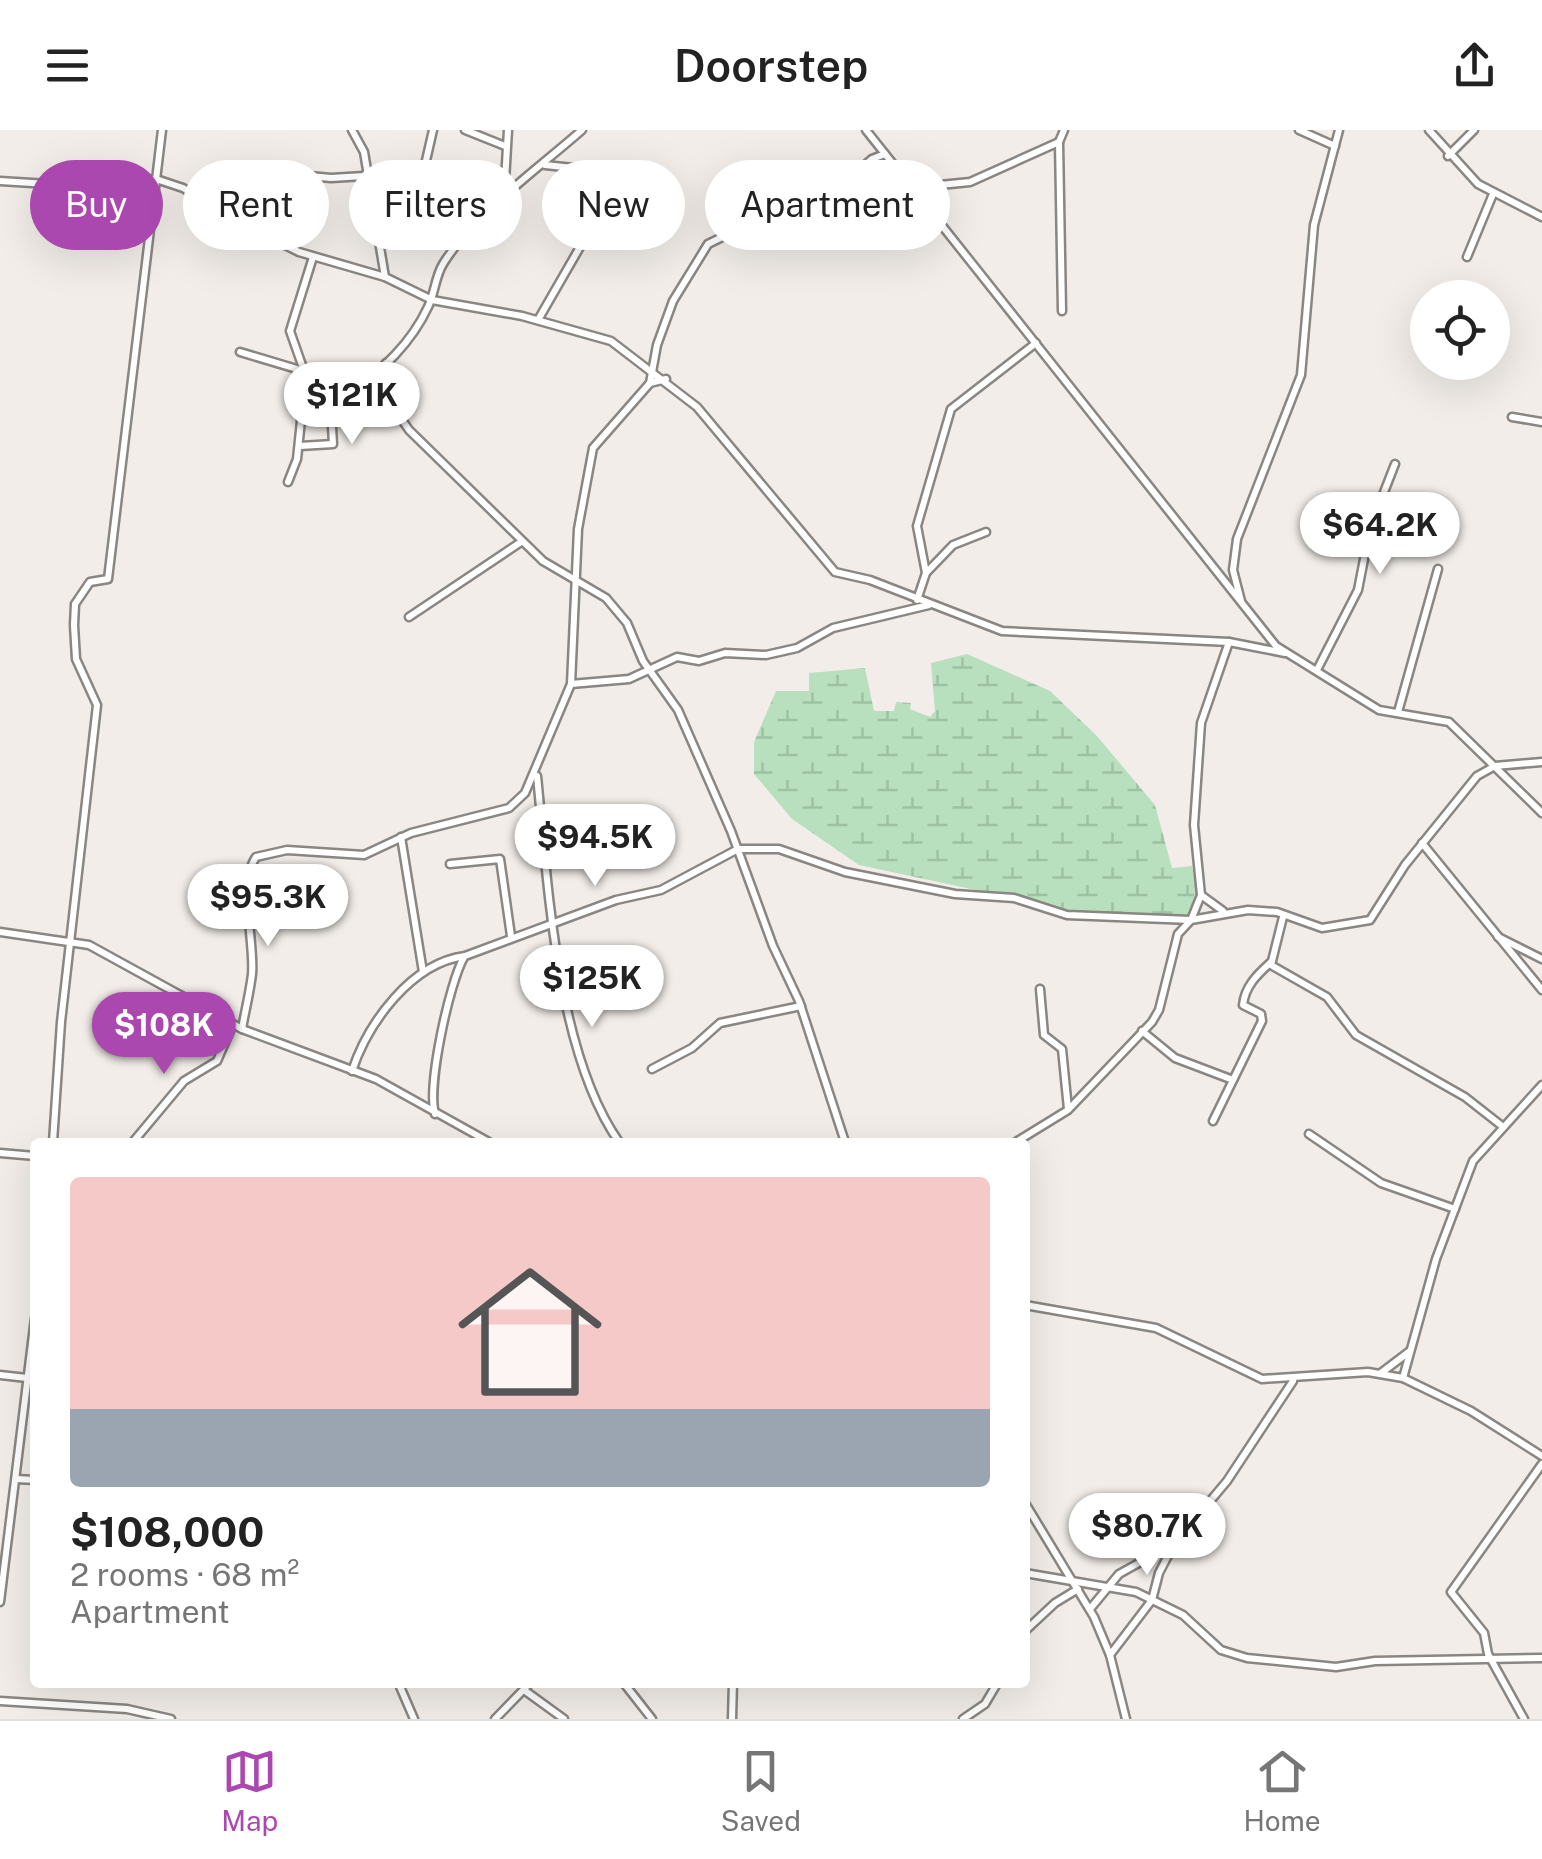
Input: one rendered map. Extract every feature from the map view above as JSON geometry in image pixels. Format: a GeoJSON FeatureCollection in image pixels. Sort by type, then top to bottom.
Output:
{"type":"FeatureCollection","features":[{"type":"Feature","properties":{"kind":"street"},"geometry":{"type":"LineString","coordinates":[[158,160],[162,130]]}},
{"type":"Feature","properties":{"kind":"street"},"geometry":{"type":"LineString","coordinates":[[352,130],[364,160]]}},
{"type":"Feature","properties":{"kind":"street"},"geometry":{"type":"LineString","coordinates":[[426,160],[433,130]]}},
{"type":"Feature","properties":{"kind":"street"},"geometry":{"type":"LineString","coordinates":[[464,130],[505,146]]}},
{"type":"Feature","properties":{"kind":"street"},"geometry":{"type":"LineString","coordinates":[[505,160],[508,130]]}},
{"type":"Feature","properties":{"kind":"street"},"geometry":{"type":"LineString","coordinates":[[548,160],[582,130]]}},
{"type":"Feature","properties":{"kind":"street"},"geometry":{"type":"LineString","coordinates":[[866,130],[889,160]]}},
{"type":"Feature","properties":{"kind":"street"},"geometry":{"type":"LineString","coordinates":[[1062,311],[1060,142],[1064,130]]}},
{"type":"Feature","properties":{"kind":"street"},"geometry":{"type":"LineString","coordinates":[[1300,130],[1334,146]]}},
{"type":"Feature","properties":{"kind":"street"},"geometry":{"type":"LineString","coordinates":[[1243,607],[1233,570],[1236,539],[1301,375],[1314,225],[1339,130]]}},
{"type":"Feature","properties":{"kind":"street"},"geometry":{"type":"LineString","coordinates":[[1428,130],[1448,156],[1493,194],[1542,217]]}},
{"type":"Feature","properties":{"kind":"street"},"geometry":{"type":"LineString","coordinates":[[1448,156],[1474,130]]}},
{"type":"Feature","properties":{"kind":"street"},"geometry":{"type":"LineString","coordinates":[[950,184],[970,182],[1060,142]]}},
{"type":"Feature","properties":{"kind":"street"},"geometry":{"type":"LineString","coordinates":[[650,384],[651,368],[673,300],[708,244],[818,190],[841,186],[885,154]]}},
{"type":"Feature","properties":{"kind":"street"},"geometry":{"type":"LineString","coordinates":[[522,184],[542,166]]}},
{"type":"Feature","properties":{"kind":"street"},"geometry":{"type":"LineString","coordinates":[[0,181],[30,183]]}},
{"type":"Feature","properties":{"kind":"street"},"geometry":{"type":"LineString","coordinates":[[1467,257],[1493,194]]}},
{"type":"Feature","properties":{"kind":"street"},"geometry":{"type":"LineString","coordinates":[[950,237],[1243,607],[1285,653]]}},
{"type":"Feature","properties":{"kind":"street"},"geometry":{"type":"LineString","coordinates":[[53,1138],[97,705],[76,660],[75,604],[90,582],[108,579],[147,250]]}},
{"type":"Feature","properties":{"kind":"street"},"geometry":{"type":"LineString","coordinates":[[298,250],[384,277],[432,300],[538,320],[611,341],[666,379],[697,407],[830,569],[1019,633],[1229,642],[1285,653],[1318,668],[1371,707],[1444,718],[1542,813]]}},
{"type":"Feature","properties":{"kind":"street"},"geometry":{"type":"LineString","coordinates":[[381,250],[384,277]]}},
{"type":"Feature","properties":{"kind":"street"},"geometry":{"type":"LineString","coordinates":[[300,446],[334,444],[331,410],[347,384],[386,363],[432,300],[437,277],[453,250]]}},
{"type":"Feature","properties":{"kind":"street"},"geometry":{"type":"LineString","coordinates":[[538,320],[579,250]]}},
{"type":"Feature","properties":{"kind":"street"},"geometry":{"type":"LineString","coordinates":[[304,368],[290,331],[313,257]]}},
{"type":"Feature","properties":{"kind":"street"},"geometry":{"type":"LineString","coordinates":[[926,573],[917,526],[951,410],[1036,343]]}},
{"type":"Feature","properties":{"kind":"street"},"geometry":{"type":"LineString","coordinates":[[240,352],[304,368],[347,384]]}},
{"type":"Feature","properties":{"kind":"street"},"geometry":{"type":"LineString","coordinates":[[386,363],[382,381],[387,398],[409,430],[543,561],[619,610],[649,671],[678,710],[801,1006],[843,1138]]}},
{"type":"Feature","properties":{"kind":"street"},"geometry":{"type":"LineString","coordinates":[[288,482],[300,446],[300,416],[320,374]]}},
{"type":"Feature","properties":{"kind":"street"},"geometry":{"type":"LineString","coordinates":[[368,376],[382,381]]}},
{"type":"Feature","properties":{"kind":"street"},"geometry":{"type":"LineString","coordinates":[[242,1029],[252,970],[249,914],[254,860],[260,854],[286,850],[364,855],[401,837],[509,808],[530,787],[571,684],[578,529],[594,448],[650,384],[666,379]]}},
{"type":"Feature","properties":{"kind":"street"},"geometry":{"type":"LineString","coordinates":[[1512,417],[1542,422]]}},
{"type":"Feature","properties":{"kind":"street"},"geometry":{"type":"LineString","coordinates":[[1318,668],[1358,590],[1370,528],[1395,464]]}},
{"type":"Feature","properties":{"kind":"street"},"geometry":{"type":"LineString","coordinates":[[917,600],[926,573],[952,545],[986,532]]}},
{"type":"Feature","properties":{"kind":"street"},"geometry":{"type":"LineString","coordinates":[[409,617],[521,542]]}},
{"type":"Feature","properties":{"kind":"street"},"geometry":{"type":"LineString","coordinates":[[1398,712],[1438,569]]}},
{"type":"Feature","properties":{"kind":"street"},"geometry":{"type":"LineString","coordinates":[[571,684],[618,682],[677,657],[699,661],[725,653],[766,655],[797,648],[833,628],[929,605]]}},
{"type":"Feature","properties":{"kind":"street"},"geometry":{"type":"LineString","coordinates":[[1022,1138],[1068,1110],[1159,1010],[1178,934],[1191,920],[1201,895],[1194,825],[1201,723],[1229,642]]}},
{"type":"Feature","properties":{"kind":"street"},"geometry":{"type":"LineString","coordinates":[[352,1071],[363,1040],[392,1002],[442,959],[465,956],[511,936],[661,890],[738,848],[778,849],[845,872],[955,894],[1014,898],[1067,915],[1191,920],[1224,912],[1266,910],[1322,928],[1370,920],[1422,842],[1477,776],[1495,766],[1542,762]]}},
{"type":"Feature","properties":{"kind":"street"},"geometry":{"type":"LineString","coordinates":[[536,769],[573,1031],[594,1094],[617,1138]]}},
{"type":"Feature","properties":{"kind":"street"},"geometry":{"type":"LineString","coordinates":[[401,837],[423,973]]}},
{"type":"Feature","properties":{"kind":"street"},"geometry":{"type":"LineString","coordinates":[[1422,842],[1542,990]]}},
{"type":"Feature","properties":{"kind":"street"},"geometry":{"type":"LineString","coordinates":[[450,864],[500,859],[511,936]]}},
{"type":"Feature","properties":{"kind":"street"},"geometry":{"type":"LineString","coordinates":[[1201,895],[1224,912]]}},
{"type":"Feature","properties":{"kind":"street"},"geometry":{"type":"LineString","coordinates":[[1213,1121],[1263,1018],[1243,1005],[1244,999],[1254,978],[1270,963],[1283,918]]}},
{"type":"Feature","properties":{"kind":"street"},"geometry":{"type":"LineString","coordinates":[[0,932],[71,940],[101,950],[160,987],[242,1029],[376,1079],[481,1138]]}},
{"type":"Feature","properties":{"kind":"street"},"geometry":{"type":"LineString","coordinates":[[1493,934],[1542,959]]}},
{"type":"Feature","properties":{"kind":"street"},"geometry":{"type":"LineString","coordinates":[[435,1115],[432,1092],[455,976],[465,956]]}},
{"type":"Feature","properties":{"kind":"street"},"geometry":{"type":"LineString","coordinates":[[1270,963],[1327,997],[1356,1035],[1465,1097],[1502,1126]]}},
{"type":"Feature","properties":{"kind":"street"},"geometry":{"type":"LineString","coordinates":[[1040,990],[1044,1035],[1062,1049],[1068,1110]]}},
{"type":"Feature","properties":{"kind":"street"},"geometry":{"type":"LineString","coordinates":[[652,1069],[692,1048],[720,1023],[801,1006]]}},
{"type":"Feature","properties":{"kind":"street"},"geometry":{"type":"LineString","coordinates":[[136,1138],[184,1081],[217,1061],[234,1024]]}},
{"type":"Feature","properties":{"kind":"street"},"geometry":{"type":"LineString","coordinates":[[1142,1031],[1175,1058],[1233,1080]]}},
{"type":"Feature","properties":{"kind":"street"},"geometry":{"type":"LineString","coordinates":[[1403,1378],[1473,1160],[1542,1085]]}},
{"type":"Feature","properties":{"kind":"street"},"geometry":{"type":"LineString","coordinates":[[1309,1134],[1381,1183],[1455,1209]]}},
{"type":"Feature","properties":{"kind":"street"},"geometry":{"type":"LineString","coordinates":[[0,1152],[30,1155]]}},
{"type":"Feature","properties":{"kind":"street"},"geometry":{"type":"LineString","coordinates":[[1030,1306],[1156,1328],[1185,1339],[1248,1375],[1293,1380],[1380,1373],[1403,1378],[1452,1400],[1542,1456]]}},
{"type":"Feature","properties":{"kind":"street"},"geometry":{"type":"LineString","coordinates":[[1380,1373],[1411,1350]]}},
{"type":"Feature","properties":{"kind":"street"},"geometry":{"type":"LineString","coordinates":[[0,1602],[30,1356]]}},
{"type":"Feature","properties":{"kind":"street"},"geometry":{"type":"LineString","coordinates":[[0,1375],[27,1378]]}},
{"type":"Feature","properties":{"kind":"street"},"geometry":{"type":"LineString","coordinates":[[1110,1655],[1152,1600],[1174,1544],[1227,1481],[1293,1380]]}},
{"type":"Feature","properties":{"kind":"street"},"geometry":{"type":"LineString","coordinates":[[1524,1719],[1492,1660],[1484,1633],[1451,1590],[1542,1464]]}},
{"type":"Feature","properties":{"kind":"street"},"geometry":{"type":"LineString","coordinates":[[16,1478],[30,1479]]}},
{"type":"Feature","properties":{"kind":"street"},"geometry":{"type":"LineString","coordinates":[[1030,1512],[1090,1609],[1110,1655],[1126,1719]]}},
{"type":"Feature","properties":{"kind":"street"},"geometry":{"type":"LineString","coordinates":[[1090,1609],[1127,1568],[1174,1544]]}},
{"type":"Feature","properties":{"kind":"street"},"geometry":{"type":"LineString","coordinates":[[1030,1574],[1077,1587],[1136,1592],[1183,1615],[1221,1650],[1247,1658],[1325,1667],[1375,1661],[1542,1658]]}},
{"type":"Feature","properties":{"kind":"street"},"geometry":{"type":"LineString","coordinates":[[1030,1627],[1077,1587]]}},
{"type":"Feature","properties":{"kind":"street"},"geometry":{"type":"LineString","coordinates":[[401,1688],[414,1719]]}},
{"type":"Feature","properties":{"kind":"street"},"geometry":{"type":"LineString","coordinates":[[628,1688],[652,1719]]}},
{"type":"Feature","properties":{"kind":"street"},"geometry":{"type":"LineString","coordinates":[[732,1688],[732,1719]]}},
{"type":"Feature","properties":{"kind":"street"},"geometry":{"type":"LineString","coordinates":[[964,1719],[984,1704],[994,1688]]}},
{"type":"Feature","properties":{"kind":"street"},"geometry":{"type":"LineString","coordinates":[[494,1719],[524,1690],[564,1719]]}},
{"type":"Feature","properties":{"kind":"street"},"geometry":{"type":"LineString","coordinates":[[0,1700],[127,1709],[170,1719]]}},
{"type":"Feature","properties":{"kind":"green space"},"geometry":{"type":"Polygon","coordinates":[[[967,654],[1050,691],[1096,735],[1155,805],[1172,868],[1192,866],[1196,887],[1190,917],[1116,920],[859,865],[792,819],[754,774],[754,742],[776,691],[809,691],[809,673],[865,668],[874,711],[894,711],[896,702],[911,703],[910,709],[930,717],[935,711],[931,663],[967,654]]]}}]}
